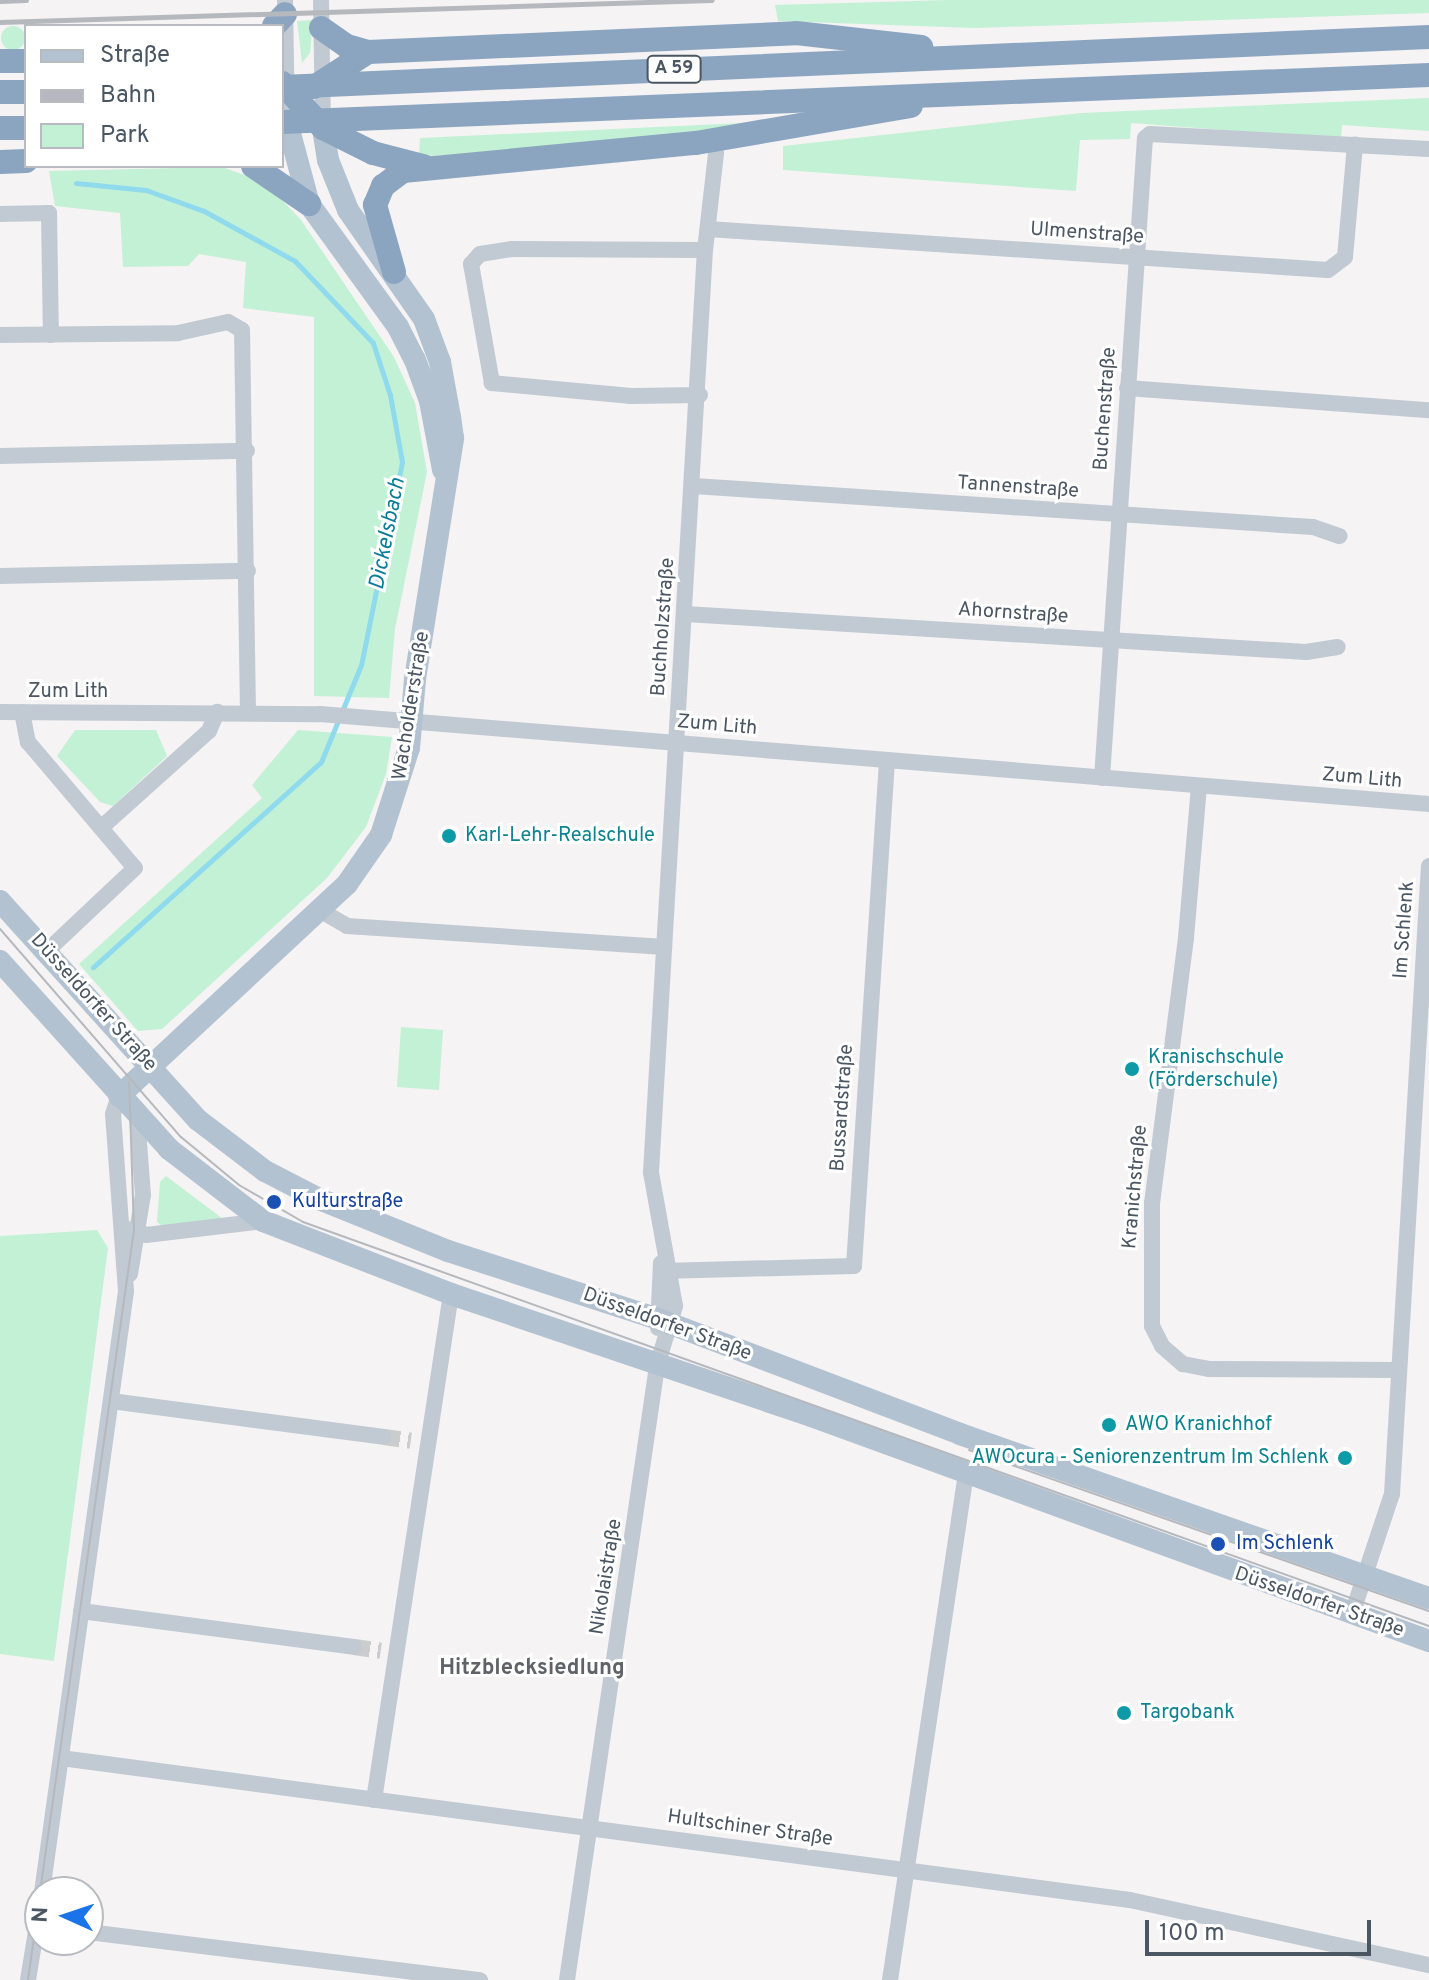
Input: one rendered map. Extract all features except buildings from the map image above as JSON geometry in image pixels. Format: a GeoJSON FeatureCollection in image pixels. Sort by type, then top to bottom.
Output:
{"type":"FeatureCollection","features":[{"type":"Feature","properties":{"kind":"highway"},"geometry":{"type":"LineString","coordinates":[[321,28],[368,52]]}},
{"type":"Feature","properties":{"kind":"highway"},"geometry":{"type":"LineString","coordinates":[[288,118],[320,80],[368,52],[796,33],[875,39],[959,55]]}},
{"type":"Feature","properties":{"kind":"highway","name":"A 59"},"geometry":{"type":"LineString","coordinates":[[284,84],[390,83],[959,55],[1429,37]]}},
{"type":"Feature","properties":{"kind":"highway"},"geometry":{"type":"LineString","coordinates":[[0,61],[24,61]]}},
{"type":"Feature","properties":{"kind":"highway","name":"A 59"},"geometry":{"type":"LineString","coordinates":[[288,118],[391,118],[1429,75]]}},
{"type":"Feature","properties":{"kind":"highway"},"geometry":{"type":"LineString","coordinates":[[0,92],[24,92]]}},
{"type":"Feature","properties":{"kind":"highway","name":"A 59"},"geometry":{"type":"LineString","coordinates":[[706,148],[863,118],[960,93]]}},
{"type":"Feature","properties":{"kind":"highway"},"geometry":{"type":"LineString","coordinates":[[284,95],[288,118]]}},
{"type":"Feature","properties":{"kind":"highway"},"geometry":{"type":"LineString","coordinates":[[288,118],[323,128],[373,153],[426,166]]}},
{"type":"Feature","properties":{"kind":"highway"},"geometry":{"type":"LineString","coordinates":[[0,128],[24,128]]}},
{"type":"Feature","properties":{"kind":"highway"},"geometry":{"type":"LineString","coordinates":[[394,272],[375,205],[388,180],[426,166],[706,148]]}},
{"type":"Feature","properties":{"kind":"highway"},"geometry":{"type":"LineString","coordinates":[[0,162],[24,161]]}},
{"type":"Feature","properties":{"kind":"highway"},"geometry":{"type":"LineString","coordinates":[[256,168],[309,204]]}},
{"type":"Feature","properties":{"kind":"main road","name":"Wacholderstraße"},"geometry":{"type":"LineString","coordinates":[[288,118],[309,204],[398,327],[415,360],[430,401],[446,486]]}},
{"type":"Feature","properties":{"kind":"main road","name":"Wacholderstraße"},"geometry":{"type":"LineString","coordinates":[[119,1096],[323,912],[381,835],[402,783],[453,438],[440,362],[424,319],[337,189],[323,128]]}},
{"type":"Feature","properties":{"kind":"main road","name":"Düsseldorfer Straße"},"geometry":{"type":"LineString","coordinates":[[0,901],[206,1127],[265,1171],[319,1199],[448,1251],[666,1322],[960,1434],[1429,1598]]}},
{"type":"Feature","properties":{"kind":"main road","name":"Düsseldorfer Straße"},"geometry":{"type":"LineString","coordinates":[[0,961],[137,1117],[194,1172],[263,1221],[451,1294],[966,1473],[1429,1641]]}},
{"type":"Feature","properties":{"kind":"main road"},"geometry":{"type":"LineString","coordinates":[[137,1117],[151,1067]]}},
{"type":"Feature","properties":{"kind":"street","name":"Wacholderstraße"},"geometry":{"type":"LineString","coordinates":[[321,0],[323,128]]}},
{"type":"Feature","properties":{"kind":"street","name":"Buchenstraße"},"geometry":{"type":"LineString","coordinates":[[1102,778],[1145,138],[1355,144]]}},
{"type":"Feature","properties":{"kind":"street"},"geometry":{"type":"LineString","coordinates":[[1355,144],[1429,149]]}},
{"type":"Feature","properties":{"kind":"street","name":"Ulmenstraße"},"geometry":{"type":"LineString","coordinates":[[708,229],[1328,270],[1338,266],[1345,257],[1355,144]]}},
{"type":"Feature","properties":{"kind":"street","name":"Buchholzstraße"},"geometry":{"type":"LineString","coordinates":[[666,1322],[666,1270],[651,1172],[700,395],[708,229],[706,148]]}},
{"type":"Feature","properties":{"kind":"street"},"geometry":{"type":"LineString","coordinates":[[0,214],[49,213],[51,335]]}},
{"type":"Feature","properties":{"kind":"street"},"geometry":{"type":"LineString","coordinates":[[700,395],[631,396],[492,383],[472,261],[480,254],[512,249],[705,250]]}},
{"type":"Feature","properties":{"kind":"street"},"geometry":{"type":"LineString","coordinates":[[0,335],[178,333],[228,322],[242,330],[247,451],[248,711]]}},
{"type":"Feature","properties":{"kind":"street"},"geometry":{"type":"LineString","coordinates":[[1127,388],[1429,410]]}},
{"type":"Feature","properties":{"kind":"street"},"geometry":{"type":"LineString","coordinates":[[0,456],[247,451]]}},
{"type":"Feature","properties":{"kind":"street","name":"Tannenstraße"},"geometry":{"type":"LineString","coordinates":[[694,486],[1313,527],[1339,536]]}},
{"type":"Feature","properties":{"kind":"street"},"geometry":{"type":"LineString","coordinates":[[0,576],[248,571]]}},
{"type":"Feature","properties":{"kind":"street","name":"Ahornstraße"},"geometry":{"type":"LineString","coordinates":[[685,614],[1306,652],[1338,647]]}},
{"type":"Feature","properties":{"kind":"street","name":"Zum Lith"},"geometry":{"type":"LineString","coordinates":[[0,712],[248,711],[320,714],[1429,804]]}},
{"type":"Feature","properties":{"kind":"street"},"geometry":{"type":"LineString","coordinates":[[22,712],[28,742],[103,826],[135,868],[47,951]]}},
{"type":"Feature","properties":{"kind":"street"},"geometry":{"type":"LineString","coordinates":[[103,826],[209,731],[217,712]]}},
{"type":"Feature","properties":{"kind":"street","name":"Bussardstraße"},"geometry":{"type":"LineString","coordinates":[[666,1270],[854,1266],[887,761]]}},
{"type":"Feature","properties":{"kind":"street","name":"Kranichstraße"},"geometry":{"type":"LineString","coordinates":[[1199,786],[1185,951],[1156,1160],[1148,1300],[1152,1326],[1162,1346],[1183,1364],[1251,1369],[1399,1370]]}},
{"type":"Feature","properties":{"kind":"street","name":"Im Schlenk"},"geometry":{"type":"LineString","coordinates":[[1352,1614],[1392,1494],[1429,866]]}},
{"type":"Feature","properties":{"kind":"street"},"geometry":{"type":"LineString","coordinates":[[323,912],[347,926],[664,947]]}},
{"type":"Feature","properties":{"kind":"street"},"geometry":{"type":"LineString","coordinates":[[119,1096],[113,1114],[126,1286]]}},
{"type":"Feature","properties":{"kind":"street"},"geometry":{"type":"LineString","coordinates":[[44,1876],[126,1286],[140,1235],[143,1195],[137,1117]]}},
{"type":"Feature","properties":{"kind":"street"},"geometry":{"type":"LineString","coordinates":[[121,1220],[140,1235]]}},
{"type":"Feature","properties":{"kind":"street","name":"Düsseldorfer Straße"},"geometry":{"type":"LineString","coordinates":[[140,1235],[263,1221]]}},
{"type":"Feature","properties":{"kind":"street"},"geometry":{"type":"LineString","coordinates":[[374,1800],[389,1652],[430,1443],[451,1294]]}},
{"type":"Feature","properties":{"kind":"street","name":"Nikolaistraße"},"geometry":{"type":"LineString","coordinates":[[567,1980],[666,1322]]}},
{"type":"Feature","properties":{"kind":"street"},"geometry":{"type":"LineString","coordinates":[[111,1401],[384,1437]]}},
{"type":"Feature","properties":{"kind":"street"},"geometry":{"type":"LineString","coordinates":[[411,1441],[430,1443]]}},
{"type":"Feature","properties":{"kind":"street"},"geometry":{"type":"LineString","coordinates":[[890,1980],[904,1870],[966,1473]]}},
{"type":"Feature","properties":{"kind":"street"},"geometry":{"type":"LineString","coordinates":[[81,1611],[354,1647]]}},
{"type":"Feature","properties":{"kind":"street","name":"Hultschiner Straße"},"geometry":{"type":"LineString","coordinates":[[61,1758],[589,1827],[1220,1916],[1429,1965]]}},
{"type":"Feature","properties":{"kind":"street"},"geometry":{"type":"LineString","coordinates":[[104,1934],[480,1980]]}},
{"type":"Feature","properties":{"kind":"street"},"geometry":{"type":"LineString","coordinates":[[28,1980],[33,1956]]}},
{"type":"Feature","properties":{"kind":"green space"},"geometry":{"type":"Polygon","coordinates":[[[949,0],[1429,0],[1429,13],[975,28],[778,21],[775,5],[949,0]]]}},
{"type":"Feature","properties":{"kind":"green space"},"geometry":{"type":"Polygon","coordinates":[[[313,20],[310,53],[302,63],[297,21],[313,20]]]}},
{"type":"Feature","properties":{"kind":"green space"},"geometry":{"type":"Polygon","coordinates":[[[8,27],[21,30],[24,43],[18,49],[8,49],[2,43],[2,33],[8,27]]]}},
{"type":"Feature","properties":{"kind":"green space"},"geometry":{"type":"Polygon","coordinates":[[[1429,98],[1429,131],[1342,125],[1341,139],[1131,123],[1130,139],[1080,140],[1076,191],[783,170],[783,146],[1081,113],[1429,98]]]}},
{"type":"Feature","properties":{"kind":"green space"},"geometry":{"type":"Polygon","coordinates":[[[786,121],[625,143],[419,157],[420,138],[786,121]]]}},
{"type":"Feature","properties":{"kind":"green space"},"geometry":{"type":"Polygon","coordinates":[[[225,168],[266,183],[301,220],[394,357],[415,403],[427,472],[395,629],[389,698],[314,696],[314,317],[243,308],[246,262],[199,254],[188,266],[123,267],[120,213],[55,206],[49,171],[225,168]]]}},
{"type":"Feature","properties":{"kind":"green space"},"geometry":{"type":"Polygon","coordinates":[[[75,730],[156,730],[167,756],[113,806],[100,802],[57,756],[75,730]]]}},
{"type":"Feature","properties":{"kind":"green space"},"geometry":{"type":"Polygon","coordinates":[[[298,730],[392,737],[386,774],[366,827],[327,878],[162,1029],[138,1031],[79,964],[262,798],[252,785],[298,730]]]}},
{"type":"Feature","properties":{"kind":"green space"},"geometry":{"type":"Polygon","coordinates":[[[401,1027],[443,1030],[439,1090],[397,1087],[401,1027]]]}},
{"type":"Feature","properties":{"kind":"green space"},"geometry":{"type":"Polygon","coordinates":[[[166,1176],[227,1222],[162,1226],[157,1222],[160,1182],[166,1176]]]}},
{"type":"Feature","properties":{"kind":"green space"},"geometry":{"type":"Polygon","coordinates":[[[97,1230],[108,1248],[54,1661],[0,1654],[0,1236],[97,1230]]]}},
{"type":"Feature","properties":{"kind":"waterway","name":"Dickelsbach"},"geometry":{"type":"LineString","coordinates":[[76,183],[146,190],[204,211],[295,261],[373,343],[390,395],[402,462],[361,665],[321,762],[93,967]]}},
{"type":"Feature","properties":{"kind":"tunnel"},"geometry":{"type":"LineString","coordinates":[[384,1437],[411,1441]]}},
{"type":"Feature","properties":{"kind":"tunnel"},"geometry":{"type":"LineString","coordinates":[[354,1647],[381,1651]]}},
{"type":"Feature","properties":{"kind":"tram line"},"geometry":{"type":"LineString","coordinates":[[0,929],[181,1137],[239,1185],[303,1222],[1429,1626]]}},
{"type":"Feature","properties":{"kind":"tram line"},"geometry":{"type":"LineString","coordinates":[[42,1876],[134,1230],[129,1082]]}},
{"type":"Feature","properties":{"kind":"tram line"},"geometry":{"type":"LineString","coordinates":[[969,1450],[1429,1611]]}},
{"type":"Feature","properties":{"kind":"tram line"},"geometry":{"type":"LineString","coordinates":[[28,1980],[31,1956]]}},
{"type":"Feature","properties":{"kind":"railway"},"geometry":{"type":"LineString","coordinates":[[0,1],[26,0]]}},
{"type":"Feature","properties":{"kind":"railway"},"geometry":{"type":"LineString","coordinates":[[0,22],[712,0]]}},
{"type":"Feature","properties":{"kind":"place","name":"Karl-Lehr-Realschule"},"geometry":{"type":"Point","coordinates":[449,836]}},
{"type":"Feature","properties":{"kind":"place","name":"Kranischschule (Förderschule)"},"geometry":{"type":"Point","coordinates":[1132,1069]}},
{"type":"Feature","properties":{"kind":"place","name":"Kulturstraße"},"geometry":{"type":"Point","coordinates":[274,1202]}},
{"type":"Feature","properties":{"kind":"place","name":"AWO Kranichhof"},"geometry":{"type":"Point","coordinates":[1109,1425]}},
{"type":"Feature","properties":{"kind":"place","name":"AWOcura - Seniorenzentrum Im Schlenk"},"geometry":{"type":"Point","coordinates":[1345,1458]}},
{"type":"Feature","properties":{"kind":"place","name":"Im Schlenk"},"geometry":{"type":"Point","coordinates":[1218,1544]}},
{"type":"Feature","properties":{"kind":"place","name":"Targobank"},"geometry":{"type":"Point","coordinates":[1124,1713]}},
{"type":"Feature","properties":{"kind":"district","name":"Hitzblecksiedlung"},"geometry":{"type":"Point","coordinates":[532,1669]}}]}
